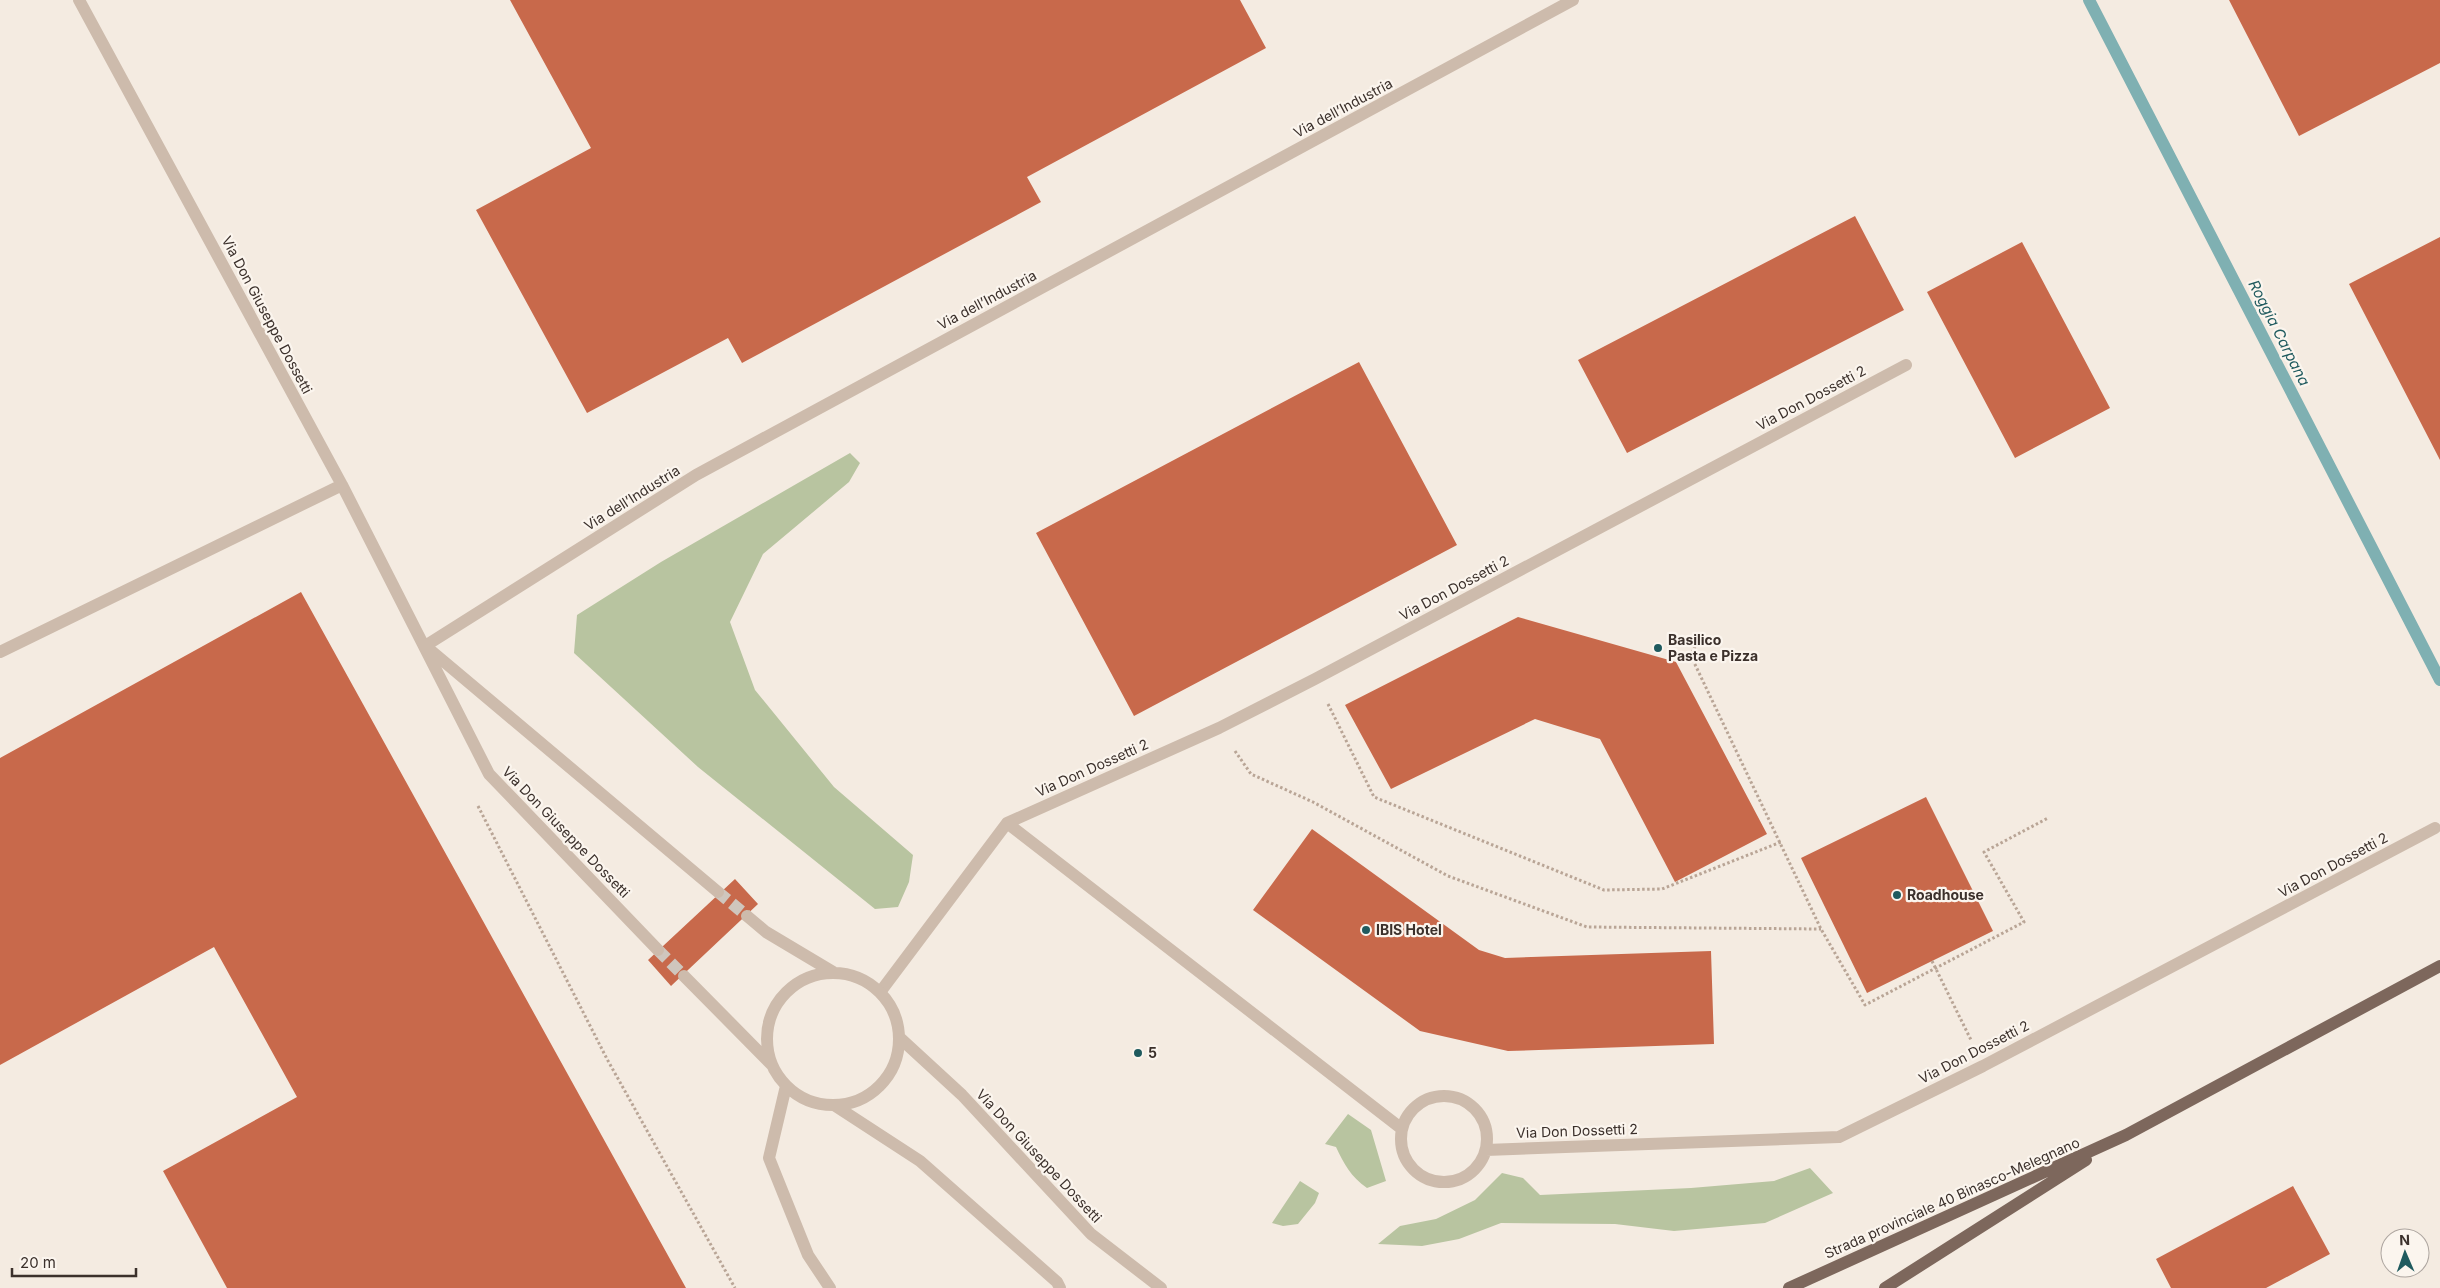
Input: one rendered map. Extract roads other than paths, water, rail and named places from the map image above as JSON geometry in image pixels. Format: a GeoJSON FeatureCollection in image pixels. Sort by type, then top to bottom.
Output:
{"type":"FeatureCollection","features":[{"type":"Feature","properties":{"kind":"main road","name":"Strada provinciale 40 Binasco-Melegnano"},"geometry":{"type":"LineString","coordinates":[[1789,1288],[2126,1135],[2440,966]]}},
{"type":"Feature","properties":{"kind":"main road","name":"Strada provinciale 40 Binasco-Melegnano"},"geometry":{"type":"LineString","coordinates":[[1885,1288],[2126,1135]]}},
{"type":"Feature","properties":{"kind":"street","name":"Via Don Giuseppe Dossetti"},"geometry":{"type":"LineString","coordinates":[[79,0],[342,485],[489,774],[658,950]]}},
{"type":"Feature","properties":{"kind":"street","name":"Via dell’Industria"},"geometry":{"type":"LineString","coordinates":[[425,646],[696,475],[1573,0]]}},
{"type":"Feature","properties":{"kind":"street","name":"Via Don Dossetti 2"},"geometry":{"type":"LineString","coordinates":[[881,991],[1007,822],[1219,728],[1315,679],[1906,365]]}},
{"type":"Feature","properties":{"kind":"street"},"geometry":{"type":"LineString","coordinates":[[0,652],[342,485]]}},
{"type":"Feature","properties":{"kind":"street","name":"Via Don Giuseppe Dossetti"},"geometry":{"type":"LineString","coordinates":[[425,646],[718,892]]}},
{"type":"Feature","properties":{"kind":"street"},"geometry":{"type":"LineString","coordinates":[[1007,822],[1402,1129]]}},
{"type":"Feature","properties":{"kind":"street","name":"Via Don Dossetti 2"},"geometry":{"type":"LineString","coordinates":[[1486,1150],[1839,1137],[1983,1066],[2435,828]]}},
{"type":"Feature","properties":{"kind":"street"},"geometry":{"type":"LineString","coordinates":[[747,916],[766,932],[833,972]]}},
{"type":"Feature","properties":{"kind":"street"},"geometry":{"type":"LineString","coordinates":[[684,976],[772,1065],[786,1086],[800,1097],[816,1103],[834,1105],[854,1102],[873,1092],[888,1077],[897,1059],[900,1038],[898,1021],[891,1005],[881,991],[867,981],[850,974],[833,972],[812,976],[799,983],[778,1002],[769,1021],[767,1044],[772,1065]]}},
{"type":"Feature","properties":{"kind":"street","name":"Via Don Giuseppe Dossetti"},"geometry":{"type":"LineString","coordinates":[[900,1038],[962,1095],[1091,1234],[1161,1288]]}},
{"type":"Feature","properties":{"kind":"street"},"geometry":{"type":"LineString","coordinates":[[786,1086],[768,1158],[808,1255],[830,1288]]}},
{"type":"Feature","properties":{"kind":"street"},"geometry":{"type":"LineString","coordinates":[[1432,1097],[1455,1097],[1476,1110],[1484,1122],[1487,1135],[1486,1150],[1475,1169],[1469,1175],[1455,1181],[1435,1182],[1423,1177],[1411,1168],[1404,1158],[1400,1143],[1402,1129],[1411,1110],[1423,1101],[1432,1097]]}},
{"type":"Feature","properties":{"kind":"street"},"geometry":{"type":"LineString","coordinates":[[834,1105],[920,1161],[1057,1282],[1060,1288]]}},
{"type":"Feature","properties":{"kind":"waterway","name":"Roggia Carpana"},"geometry":{"type":"LineString","coordinates":[[2089,0],[2440,680]]}},
{"type":"Feature","properties":{"kind":"tunnel"},"geometry":{"type":"LineString","coordinates":[[718,892],[747,916]]}},
{"type":"Feature","properties":{"kind":"tunnel"},"geometry":{"type":"LineString","coordinates":[[658,950],[684,976]]}},
{"type":"Feature","properties":{"kind":"place","name":"Basilico Pasta e Pizza"},"geometry":{"type":"Point","coordinates":[1658,648]}},
{"type":"Feature","properties":{"kind":"place","name":"Roadhouse"},"geometry":{"type":"Point","coordinates":[1897,895]}},
{"type":"Feature","properties":{"kind":"place","name":"IBIS Hotel"},"geometry":{"type":"Point","coordinates":[1366,930]}},
{"type":"Feature","properties":{"kind":"place","name":"5"},"geometry":{"type":"Point","coordinates":[1138,1053]}}]}
